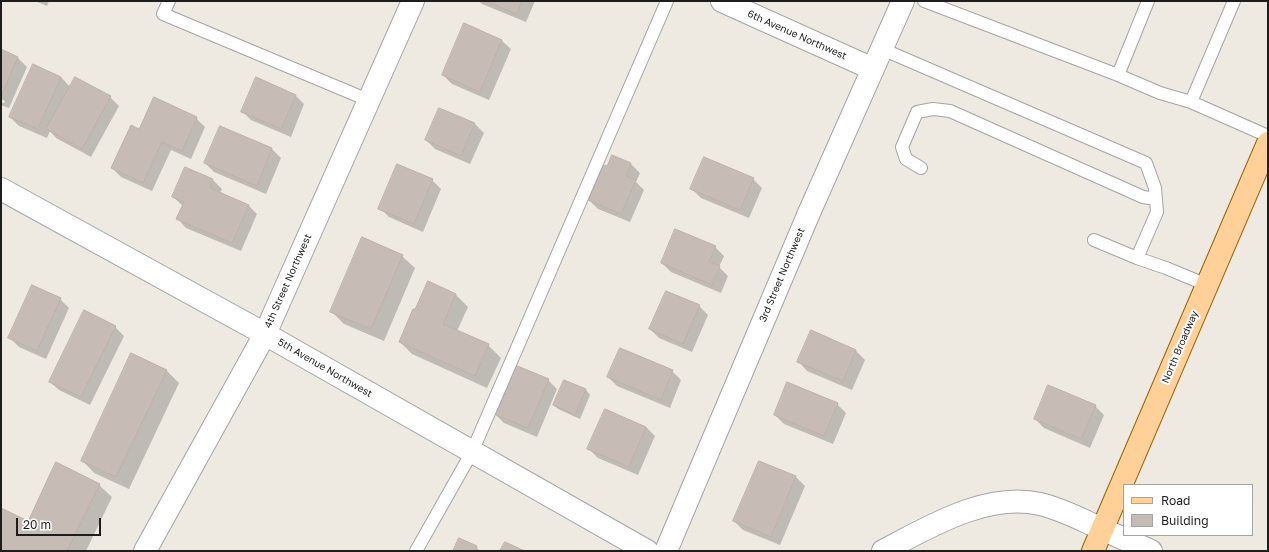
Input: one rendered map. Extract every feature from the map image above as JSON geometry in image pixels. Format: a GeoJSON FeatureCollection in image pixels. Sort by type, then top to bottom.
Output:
{"type":"FeatureCollection","features":[{"type":"Feature","properties":{"kind":"main road","name":"North Broadway"},"geometry":{"type":"LineString","coordinates":[[1093,551],[1268,143]]}},
{"type":"Feature","properties":{"kind":"street","name":"4th Street Northwest"},"geometry":{"type":"LineString","coordinates":[[145,551],[265,334],[413,1]]}},
{"type":"Feature","properties":{"kind":"street","name":"6th Avenue Northwest"},"geometry":{"type":"LineString","coordinates":[[722,1],[872,69]]}},
{"type":"Feature","properties":{"kind":"street","name":"3rd Street Northwest"},"geometry":{"type":"LineString","coordinates":[[666,551],[809,213],[903,1]]}},
{"type":"Feature","properties":{"kind":"street","name":"5th Avenue Northwest"},"geometry":{"type":"LineString","coordinates":[[1,189],[265,334],[647,551]]}},
{"type":"Feature","properties":{"kind":"street"},"geometry":{"type":"LineString","coordinates":[[882,551],[947,519],[981,506],[1002,503],[1039,504],[1057,509],[1151,551]]}},
{"type":"Feature","properties":{"kind":"lane"},"geometry":{"type":"LineString","coordinates":[[169,1],[163,14],[368,100]]}},
{"type":"Feature","properties":{"kind":"lane"},"geometry":{"type":"LineString","coordinates":[[416,551],[472,452],[667,1]]}},
{"type":"Feature","properties":{"kind":"lane"},"geometry":{"type":"LineString","coordinates":[[924,1],[1118,75],[1160,94],[1191,102],[1268,136]]}},
{"type":"Feature","properties":{"kind":"lane"},"geometry":{"type":"LineString","coordinates":[[1118,75],[1148,1]]}},
{"type":"Feature","properties":{"kind":"lane"},"geometry":{"type":"LineString","coordinates":[[1191,102],[1234,1]]}},
{"type":"Feature","properties":{"kind":"lane"},"geometry":{"type":"LineString","coordinates":[[882,48],[1146,163],[1155,188],[1157,212],[1137,258]]}},
{"type":"Feature","properties":{"kind":"lane"},"geometry":{"type":"LineString","coordinates":[[921,168],[906,159],[902,147],[917,112],[933,109],[950,111],[1143,197],[1156,199]]}},
{"type":"Feature","properties":{"kind":"lane"},"geometry":{"type":"LineString","coordinates":[[1094,240],[1207,285]]}},
{"type":"Feature","properties":{"kind":"building"},"geometry":{"type":"Polygon","coordinates":[[[486,1],[522,1],[517,14],[486,1]]]}},
{"type":"Feature","properties":{"kind":"building"},"geometry":{"type":"Polygon","coordinates":[[[464,23],[502,40],[480,92],[442,75],[464,23]]]}},
{"type":"Feature","properties":{"kind":"building"},"geometry":{"type":"Polygon","coordinates":[[[1,49],[18,57],[1,97],[1,49]]]}},
{"type":"Feature","properties":{"kind":"building"},"geometry":{"type":"Polygon","coordinates":[[[33,64],[61,77],[38,129],[9,117],[33,64]]]}},
{"type":"Feature","properties":{"kind":"building"},"geometry":{"type":"Polygon","coordinates":[[[75,77],[111,96],[82,149],[46,129],[75,77]]]}},
{"type":"Feature","properties":{"kind":"building"},"geometry":{"type":"Polygon","coordinates":[[[256,77],[296,95],[281,129],[241,112],[256,77]]]}},
{"type":"Feature","properties":{"kind":"building"},"geometry":{"type":"Polygon","coordinates":[[[154,97],[197,117],[182,151],[162,142],[143,183],[111,168],[131,125],[139,129],[154,97]]]}},
{"type":"Feature","properties":{"kind":"building"},"geometry":{"type":"Polygon","coordinates":[[[439,108],[475,123],[461,156],[425,140],[439,108]]]}},
{"type":"Feature","properties":{"kind":"building"},"geometry":{"type":"Polygon","coordinates":[[[220,126],[272,148],[257,186],[204,163],[220,126]]]}},
{"type":"Feature","properties":{"kind":"building"},"geometry":{"type":"Polygon","coordinates":[[[612,155],[631,163],[626,176],[636,180],[621,214],[588,200],[603,165],[607,166],[612,155]]]}},
{"type":"Feature","properties":{"kind":"building"},"geometry":{"type":"Polygon","coordinates":[[[704,157],[754,178],[740,210],[690,189],[704,157]]]}},
{"type":"Feature","properties":{"kind":"building"},"geometry":{"type":"Polygon","coordinates":[[[397,164],[433,179],[414,224],[378,209],[397,164]]]}},
{"type":"Feature","properties":{"kind":"building"},"geometry":{"type":"Polygon","coordinates":[[[185,167],[213,179],[210,188],[249,205],[232,243],[176,219],[184,202],[172,197],[185,167]]]}},
{"type":"Feature","properties":{"kind":"building"},"geometry":{"type":"Polygon","coordinates":[[[675,229],[716,246],[709,262],[720,266],[712,285],[661,263],[675,229]]]}},
{"type":"Feature","properties":{"kind":"building"},"geometry":{"type":"Polygon","coordinates":[[[362,237],[403,255],[371,329],[330,312],[362,237]]]}},
{"type":"Feature","properties":{"kind":"building"},"geometry":{"type":"Polygon","coordinates":[[[428,281],[456,294],[443,324],[489,344],[475,376],[399,342],[413,309],[415,309],[428,281]]]}},
{"type":"Feature","properties":{"kind":"building"},"geometry":{"type":"Polygon","coordinates":[[[32,285],[61,298],[37,351],[8,338],[32,285]]]}},
{"type":"Feature","properties":{"kind":"building"},"geometry":{"type":"Polygon","coordinates":[[[666,291],[700,305],[683,344],[649,329],[666,291]]]}},
{"type":"Feature","properties":{"kind":"building"},"geometry":{"type":"Polygon","coordinates":[[[84,310],[116,326],[81,397],[49,382],[84,310]]]}},
{"type":"Feature","properties":{"kind":"building"},"geometry":{"type":"Polygon","coordinates":[[[811,330],[856,350],[843,381],[797,362],[811,330]]]}},
{"type":"Feature","properties":{"kind":"building"},"geometry":{"type":"Polygon","coordinates":[[[620,348],[673,370],[661,400],[607,377],[620,348]]]}},
{"type":"Feature","properties":{"kind":"building"},"geometry":{"type":"Polygon","coordinates":[[[131,353],[167,370],[116,477],[81,461],[131,353]]]}},
{"type":"Feature","properties":{"kind":"building"},"geometry":{"type":"Polygon","coordinates":[[[515,365],[549,379],[528,428],[494,414],[515,365]]]}},
{"type":"Feature","properties":{"kind":"building"},"geometry":{"type":"Polygon","coordinates":[[[564,380],[586,389],[575,415],[553,405],[564,380]]]}},
{"type":"Feature","properties":{"kind":"building"},"geometry":{"type":"Polygon","coordinates":[[[787,382],[838,403],[824,436],[774,415],[787,382]]]}},
{"type":"Feature","properties":{"kind":"building"},"geometry":{"type":"Polygon","coordinates":[[[1048,385],[1096,405],[1081,439],[1034,419],[1048,385]]]}},
{"type":"Feature","properties":{"kind":"building"},"geometry":{"type":"Polygon","coordinates":[[[605,409],[646,427],[629,467],[587,449],[605,409]]]}},
{"type":"Feature","properties":{"kind":"building"},"geometry":{"type":"Polygon","coordinates":[[[759,461],[796,476],[771,537],[733,521],[759,461]]]}},
{"type":"Feature","properties":{"kind":"building"},"geometry":{"type":"Polygon","coordinates":[[[56,462],[100,484],[67,551],[1,551],[1,508],[28,521],[56,462]]]}},
{"type":"Feature","properties":{"kind":"building"},"geometry":{"type":"Polygon","coordinates":[[[459,538],[477,546],[475,551],[453,551],[459,538]]]}},
{"type":"Feature","properties":{"kind":"building"},"geometry":{"type":"Polygon","coordinates":[[[505,542],[525,551],[500,551],[505,542]]]}}]}
